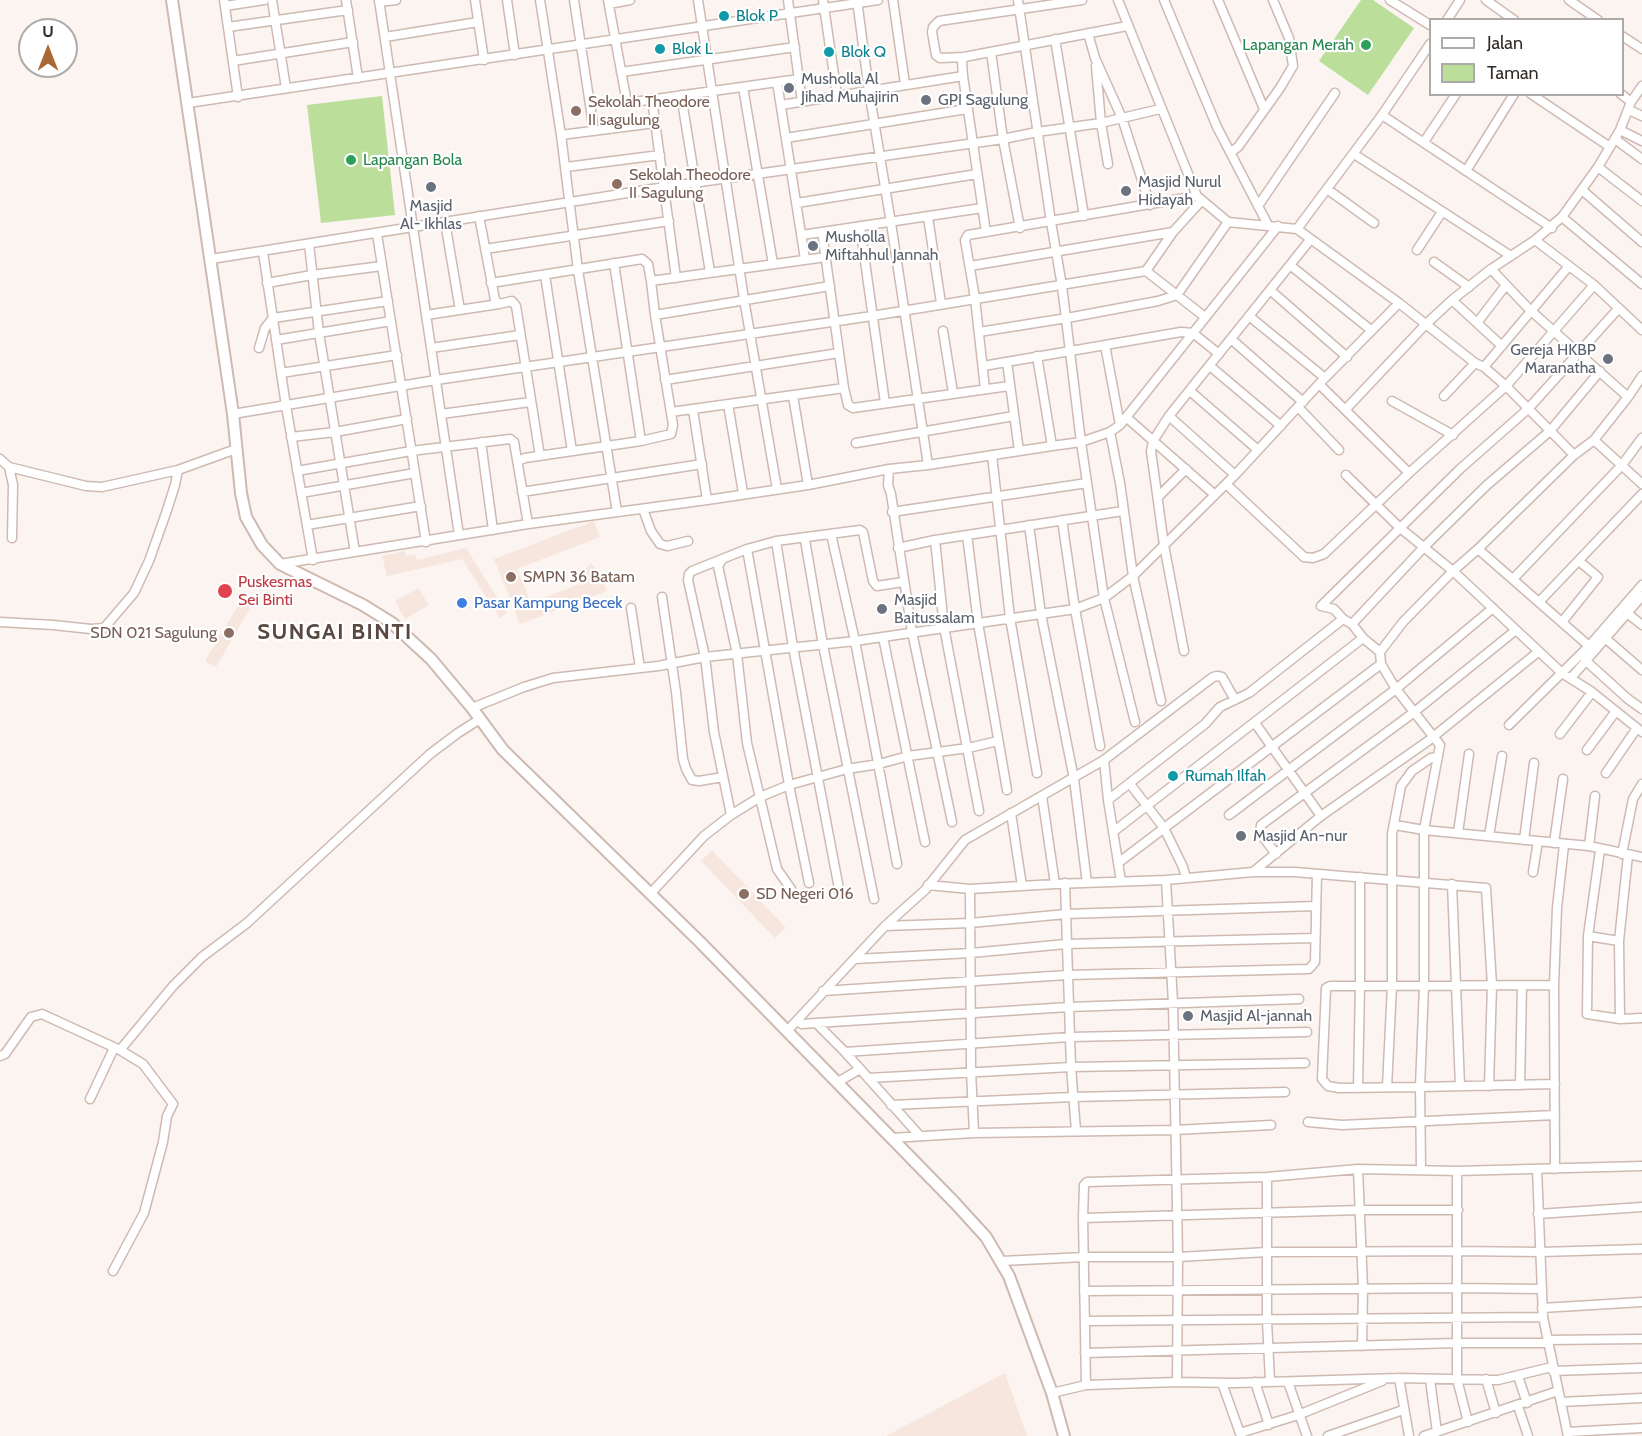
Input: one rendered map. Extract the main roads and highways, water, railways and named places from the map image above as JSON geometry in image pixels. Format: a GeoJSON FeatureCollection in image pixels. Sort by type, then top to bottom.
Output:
{"type":"FeatureCollection","features":[{"type":"Feature","properties":{"kind":"place","name":"Blok P"},"geometry":{"type":"Point","coordinates":[724,16]}},
{"type":"Feature","properties":{"kind":"place","name":"Lapangan Merah"},"geometry":{"type":"Point","coordinates":[1366,45]}},
{"type":"Feature","properties":{"kind":"place","name":"Blok L"},"geometry":{"type":"Point","coordinates":[660,49]}},
{"type":"Feature","properties":{"kind":"place","name":"Blok Q"},"geometry":{"type":"Point","coordinates":[829,52]}},
{"type":"Feature","properties":{"kind":"place","name":"Musholla Al Jihad Muhajirin"},"geometry":{"type":"Point","coordinates":[789,88]}},
{"type":"Feature","properties":{"kind":"place","name":"GPI Sagulung"},"geometry":{"type":"Point","coordinates":[926,100]}},
{"type":"Feature","properties":{"kind":"place","name":"Sekolah Theodore II sagulung"},"geometry":{"type":"Point","coordinates":[576,111]}},
{"type":"Feature","properties":{"kind":"place","name":"Lapangan Bola"},"geometry":{"type":"Point","coordinates":[351,160]}},
{"type":"Feature","properties":{"kind":"place","name":"Sekolah Theodore II Sagulung"},"geometry":{"type":"Point","coordinates":[617,184]}},
{"type":"Feature","properties":{"kind":"place","name":"Masjid Al- Ikhlas"},"geometry":{"type":"Point","coordinates":[431,187]}},
{"type":"Feature","properties":{"kind":"place","name":"Masjid Nurul Hidayah"},"geometry":{"type":"Point","coordinates":[1126,191]}},
{"type":"Feature","properties":{"kind":"place","name":"Musholla Miftahhul Jannah"},"geometry":{"type":"Point","coordinates":[813,246]}},
{"type":"Feature","properties":{"kind":"place","name":"Gereja HKBP Maranatha"},"geometry":{"type":"Point","coordinates":[1608,359]}},
{"type":"Feature","properties":{"kind":"place","name":"SMPN 36 Batam"},"geometry":{"type":"Point","coordinates":[511,577]}},
{"type":"Feature","properties":{"kind":"place","name":"Puskesmas Sei Binti"},"geometry":{"type":"Point","coordinates":[225,591]}},
{"type":"Feature","properties":{"kind":"place","name":"Pasar Kampung Becek"},"geometry":{"type":"Point","coordinates":[462,603]}},
{"type":"Feature","properties":{"kind":"place","name":"Masjid Baitussalam"},"geometry":{"type":"Point","coordinates":[882,609]}},
{"type":"Feature","properties":{"kind":"place","name":"SDN 021 Sagulung"},"geometry":{"type":"Point","coordinates":[229,633]}},
{"type":"Feature","properties":{"kind":"place","name":"Rumah Ilfah"},"geometry":{"type":"Point","coordinates":[1173,776]}},
{"type":"Feature","properties":{"kind":"place","name":"Masjid An-nur"},"geometry":{"type":"Point","coordinates":[1241,836]}},
{"type":"Feature","properties":{"kind":"place","name":"SD Negeri 016"},"geometry":{"type":"Point","coordinates":[744,894]}},
{"type":"Feature","properties":{"kind":"place","name":"Masjid Al-jannah"},"geometry":{"type":"Point","coordinates":[1188,1016]}},
{"type":"Feature","properties":{"kind":"district","name":"SUNGAI BINTI"},"geometry":{"type":"Point","coordinates":[335,633]}}]}
